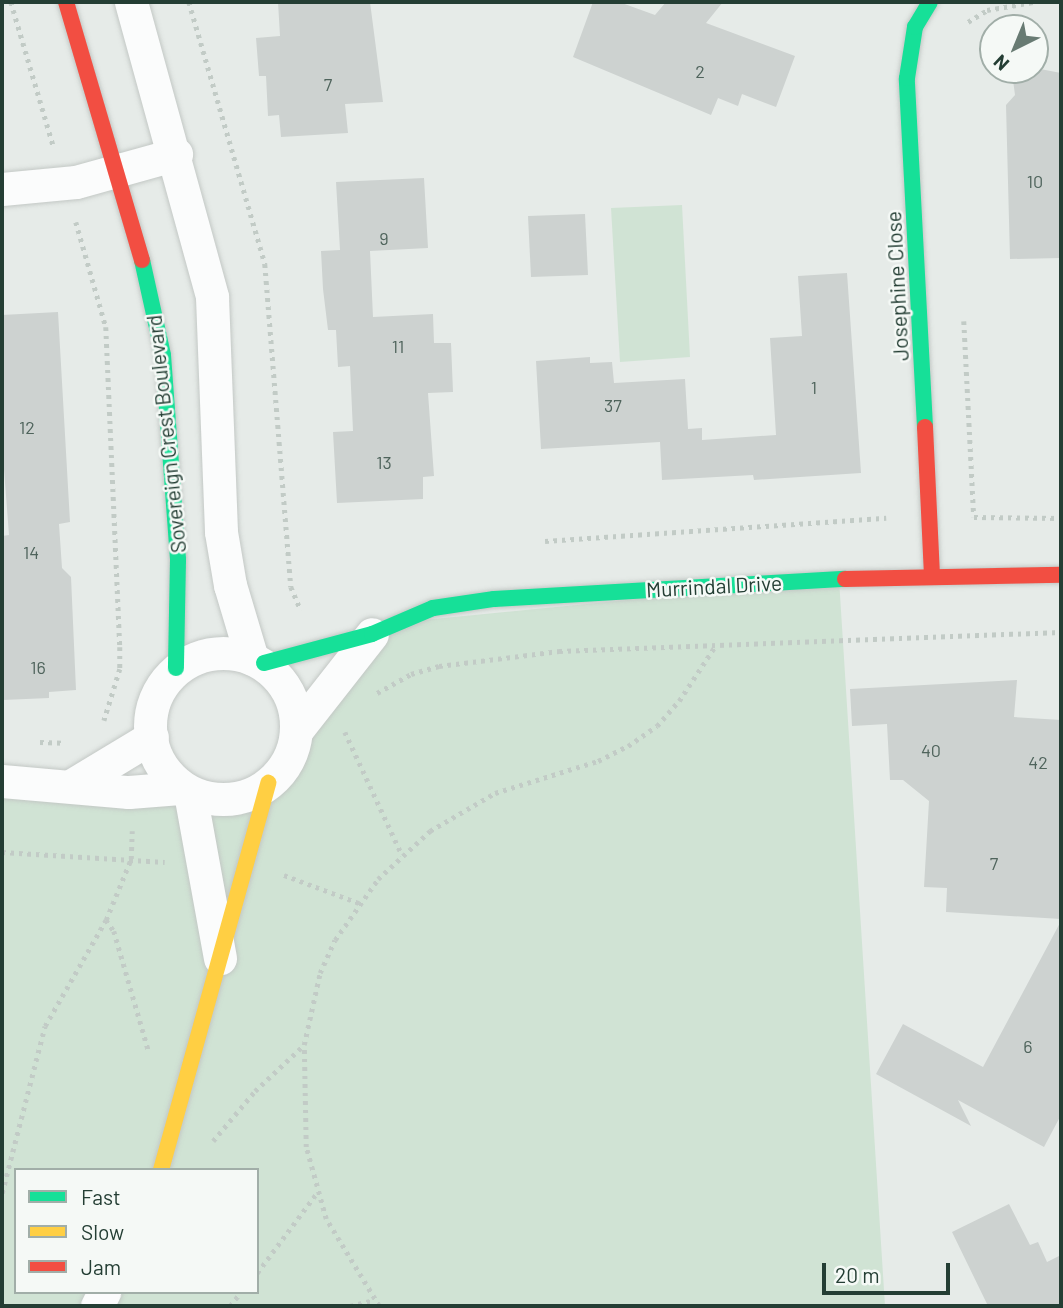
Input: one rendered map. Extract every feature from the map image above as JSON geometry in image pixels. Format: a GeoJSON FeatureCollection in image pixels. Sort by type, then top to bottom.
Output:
{"type":"FeatureCollection","features":[{"type":"Feature","properties":{"kind":"street","name":"Sovereign Crest Boulevard"},"geometry":{"type":"LineString","coordinates":[[66,2],[114,173],[148,278],[163,355],[178,559],[176,668]]}},
{"type":"Feature","properties":{"kind":"street"},"geometry":{"type":"LineString","coordinates":[[131,2],[176,154],[212,297],[221,531],[230,585],[258,661]]}},
{"type":"Feature","properties":{"kind":"street","name":"Josephine Close"},"geometry":{"type":"LineString","coordinates":[[930,2],[915,27],[907,78],[932,574]]}},
{"type":"Feature","properties":{"kind":"street"},"geometry":{"type":"LineString","coordinates":[[2,189],[114,173],[176,154]]}},
{"type":"Feature","properties":{"kind":"street","name":"Murrindal Drive"},"geometry":{"type":"LineString","coordinates":[[258,661],[372,634],[433,608],[494,599],[932,574],[1061,575]]}},
{"type":"Feature","properties":{"kind":"street","name":"Murrindal Drive"},"geometry":{"type":"LineString","coordinates":[[296,731],[372,634]]}},
{"type":"Feature","properties":{"kind":"street"},"geometry":{"type":"LineString","coordinates":[[2,781],[74,784],[129,792],[185,790],[218,799],[243,797],[268,783],[286,763],[296,731],[293,707],[282,683],[258,661],[230,652],[201,655],[176,668],[158,689],[150,713],[152,737],[159,758],[185,790],[221,964]]}},
{"type":"Feature","properties":{"kind":"street"},"geometry":{"type":"LineString","coordinates":[[74,784],[152,737]]}},
{"type":"Feature","properties":{"kind":"street"},"geometry":{"type":"LineString","coordinates":[[162,1168],[221,964],[268,783]]}},
{"type":"Feature","properties":{"kind":"path"},"geometry":{"type":"LineString","coordinates":[[11,2],[56,156]]}},
{"type":"Feature","properties":{"kind":"path"},"geometry":{"type":"LineString","coordinates":[[189,2],[265,264],[290,587],[301,610]]}},
{"type":"Feature","properties":{"kind":"path"},"geometry":{"type":"LineString","coordinates":[[961,30],[987,10],[1034,2]]}},
{"type":"Feature","properties":{"kind":"path"},"geometry":{"type":"LineString","coordinates":[[73,211],[106,327],[120,669],[98,733]]}},
{"type":"Feature","properties":{"kind":"path"},"geometry":{"type":"LineString","coordinates":[[963,310],[974,517],[1061,518]]}},
{"type":"Feature","properties":{"kind":"path"},"geometry":{"type":"LineString","coordinates":[[545,541],[886,521]]}},
{"type":"Feature","properties":{"kind":"path"},"geometry":{"type":"LineString","coordinates":[[366,700],[411,674],[482,659],[559,651],[714,648],[1034,630],[1061,632]]}},
{"type":"Feature","properties":{"kind":"path"},"geometry":{"type":"LineString","coordinates":[[379,1306],[326,1219],[306,1147],[304,1045],[320,973],[335,940],[378,879],[430,831],[495,793],[598,761],[628,746],[657,726],[679,701],[714,648]]}},
{"type":"Feature","properties":{"kind":"path"},"geometry":{"type":"LineString","coordinates":[[340,722],[402,855]]}},
{"type":"Feature","properties":{"kind":"path"},"geometry":{"type":"LineString","coordinates":[[34,742],[74,742]]}},
{"type":"Feature","properties":{"kind":"path"},"geometry":{"type":"LineString","coordinates":[[2,1193],[45,1026],[106,920],[131,859],[132,824]]}},
{"type":"Feature","properties":{"kind":"path"},"geometry":{"type":"LineString","coordinates":[[106,920],[114,931],[151,1063]]}},
{"type":"Feature","properties":{"kind":"path"},"geometry":{"type":"LineString","coordinates":[[208,1149],[255,1091],[304,1045]]}},
{"type":"Feature","properties":{"kind":"path"},"geometry":{"type":"LineString","coordinates":[[259,1270],[317,1193]]}},
{"type":"Feature","properties":{"kind":"path"},"geometry":{"type":"LineString","coordinates":[[350,1306],[374,1300]]}},
{"type":"Feature","properties":{"kind":"green space"},"geometry":{"type":"Polygon","coordinates":[[[682,205],[690,357],[620,362],[611,208],[682,205]]]}},
{"type":"Feature","properties":{"kind":"green space"},"geometry":{"type":"Polygon","coordinates":[[[839,579],[885,1306],[2,1306],[2,781],[180,788],[218,799],[243,797],[268,783],[286,763],[296,731],[393,623],[839,579]]]}},
{"type":"Feature","properties":{"kind":"building"},"geometry":{"type":"Polygon","coordinates":[[[278,2],[370,2],[383,102],[345,104],[348,133],[281,137],[279,115],[268,116],[266,76],[259,76],[256,38],[280,36],[278,2]]]}},
{"type":"Feature","properties":{"kind":"building"},"geometry":{"type":"Polygon","coordinates":[[[593,2],[619,2],[655,15],[666,2],[723,2],[706,23],[795,56],[776,107],[742,94],[738,106],[718,98],[711,115],[573,57],[593,2]]]}},
{"type":"Feature","properties":{"kind":"building"},"geometry":{"type":"Polygon","coordinates":[[[1049,71],[1061,73],[1061,258],[1010,259],[1006,105],[1015,95],[1014,84],[1049,84],[1049,71]]]}},
{"type":"Feature","properties":{"kind":"building"},"geometry":{"type":"Polygon","coordinates":[[[424,178],[428,248],[370,251],[373,317],[433,314],[434,343],[451,343],[453,392],[428,393],[434,476],[423,477],[423,499],[337,503],[333,432],[353,431],[350,366],[338,367],[336,330],[328,330],[323,289],[321,251],[340,250],[336,182],[424,178]]]}},
{"type":"Feature","properties":{"kind":"building"},"geometry":{"type":"Polygon","coordinates":[[[585,214],[588,275],[531,277],[528,216],[585,214]]]}},
{"type":"Feature","properties":{"kind":"building"},"geometry":{"type":"Polygon","coordinates":[[[847,273],[861,473],[754,480],[753,475],[662,480],[660,442],[541,449],[536,361],[590,357],[590,363],[612,362],[614,383],[685,379],[688,429],[702,428],[702,440],[776,435],[770,338],[802,336],[798,276],[847,273]]]}},
{"type":"Feature","properties":{"kind":"building"},"geometry":{"type":"Polygon","coordinates":[[[58,312],[70,522],[59,524],[62,568],[71,577],[76,690],[49,692],[49,698],[3,700],[2,536],[9,535],[2,443],[2,315],[58,312]]]}},
{"type":"Feature","properties":{"kind":"building"},"geometry":{"type":"Polygon","coordinates":[[[1017,680],[1014,717],[1061,720],[1061,919],[946,912],[947,888],[924,887],[929,801],[903,780],[890,780],[887,724],[852,726],[850,689],[1017,680]]]}},
{"type":"Feature","properties":{"kind":"building"},"geometry":{"type":"Polygon","coordinates":[[[1061,921],[1061,1115],[1044,1147],[958,1100],[971,1126],[876,1074],[903,1024],[983,1067],[1061,921]]]}},
{"type":"Feature","properties":{"kind":"building"},"geometry":{"type":"Polygon","coordinates":[[[1009,1204],[1030,1245],[1038,1242],[1047,1262],[1061,1255],[1061,1306],[988,1306],[952,1232],[1009,1204]]]}},
{"type":"Feature","properties":{"kind":"traffic: fast"},"geometry":{"type":"LineString","coordinates":[[925,427],[907,78],[915,27],[930,2]]}},
{"type":"Feature","properties":{"kind":"traffic: fast"},"geometry":{"type":"LineString","coordinates":[[142,260],[163,355],[178,560],[176,668]]}},
{"type":"Feature","properties":{"kind":"traffic: fast"},"geometry":{"type":"LineString","coordinates":[[264,663],[372,634],[433,608],[494,599],[845,579]]}},
{"type":"Feature","properties":{"kind":"traffic: slow"},"geometry":{"type":"LineString","coordinates":[[162,1168],[268,783]]}},
{"type":"Feature","properties":{"kind":"traffic: jam"},"geometry":{"type":"LineString","coordinates":[[66,2],[142,260]]}},
{"type":"Feature","properties":{"kind":"traffic: jam"},"geometry":{"type":"LineString","coordinates":[[925,427],[932,574]]}},
{"type":"Feature","properties":{"kind":"traffic: jam"},"geometry":{"type":"LineString","coordinates":[[845,579],[1061,575]]}}]}
